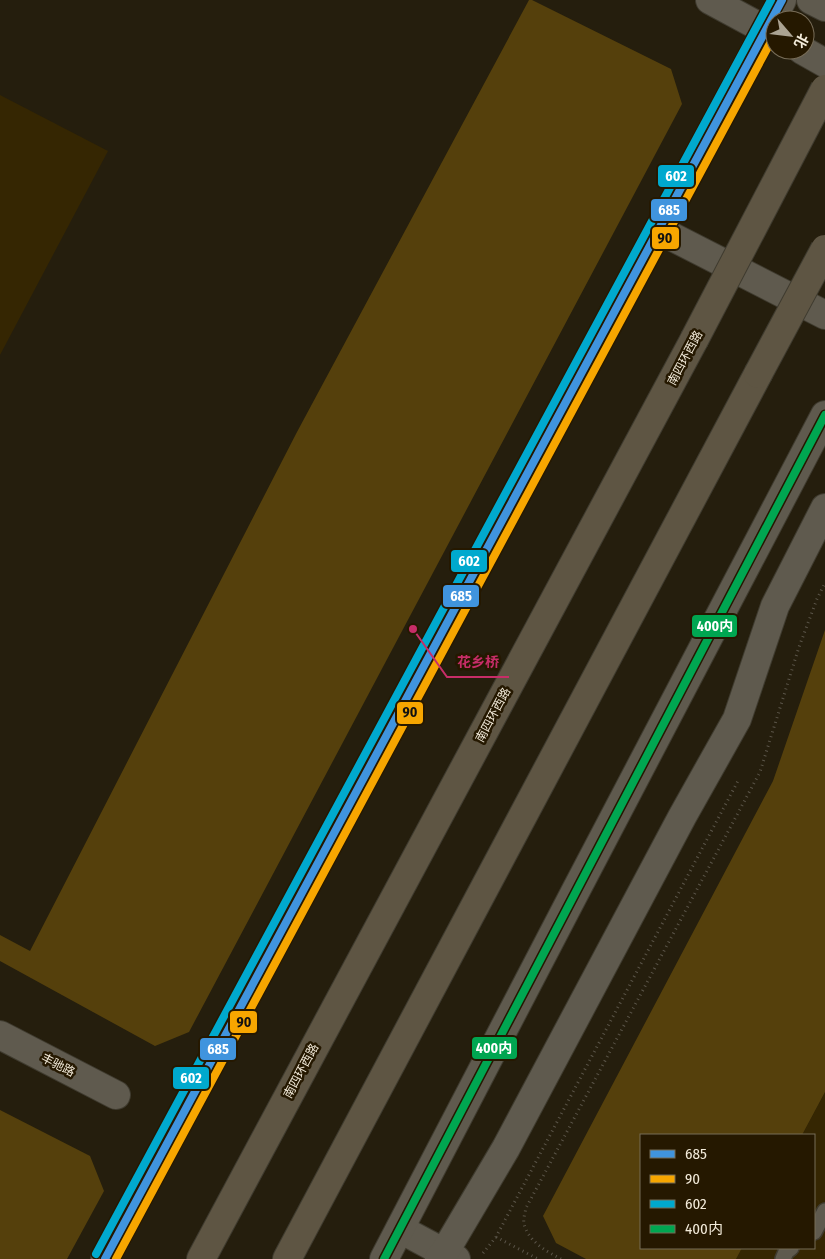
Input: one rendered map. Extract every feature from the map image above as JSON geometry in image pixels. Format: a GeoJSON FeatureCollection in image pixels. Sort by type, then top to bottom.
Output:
{"type":"FeatureCollection","features":[{"type":"Feature","properties":{"kind":"highway","name":"南四环西路"},"geometry":{"type":"LineString","coordinates":[[201,1259],[694,340],[825,89]]}},
{"type":"Feature","properties":{"kind":"highway"},"geometry":{"type":"LineString","coordinates":[[288,1259],[825,249]]}},
{"type":"Feature","properties":{"kind":"main road"},"geometry":{"type":"LineString","coordinates":[[710,0],[765,30]]}},
{"type":"Feature","properties":{"kind":"main road"},"geometry":{"type":"LineString","coordinates":[[811,0],[825,7]]}},
{"type":"Feature","properties":{"kind":"main road"},"geometry":{"type":"LineString","coordinates":[[105,1259],[659,230],[765,44]]}},
{"type":"Feature","properties":{"kind":"main road"},"geometry":{"type":"LineString","coordinates":[[659,230],[825,315]]}},
{"type":"Feature","properties":{"kind":"main road"},"geometry":{"type":"LineString","coordinates":[[384,1259],[825,415]]}},
{"type":"Feature","properties":{"kind":"main road"},"geometry":{"type":"LineString","coordinates":[[400,1229],[446,1257],[737,719],[775,606],[825,508]]}},
{"type":"Feature","properties":{"kind":"main road","name":"丰驰路"},"geometry":{"type":"LineString","coordinates":[[0,1035],[116,1095]]}},
{"type":"Feature","properties":{"kind":"lane"},"geometry":{"type":"LineString","coordinates":[[815,1230],[825,1211]]}},
{"type":"Feature","properties":{"kind":"path"},"geometry":{"type":"LineString","coordinates":[[561,1259],[540,1248],[530,1236],[524,1222],[526,1208],[760,772],[799,647],[825,583]]}},
{"type":"Feature","properties":{"kind":"path"},"geometry":{"type":"LineString","coordinates":[[496,1237],[538,1259]]}},
{"type":"Feature","properties":{"kind":"shaded area"},"geometry":{"type":"Polygon","coordinates":[[[529,0],[671,69],[682,104],[189,1032],[155,1046],[0,961],[0,935],[30,951],[297,432],[529,0]]]}},
{"type":"Feature","properties":{"kind":"shaded area"},"geometry":{"type":"Polygon","coordinates":[[[0,95],[108,151],[0,355],[0,95]]]}},
{"type":"Feature","properties":{"kind":"shaded area"},"geometry":{"type":"Polygon","coordinates":[[[825,630],[825,1092],[803,1134],[640,1134],[640,1249],[741,1249],[736,1259],[586,1259],[556,1243],[543,1216],[773,781],[825,630]]]}},
{"type":"Feature","properties":{"kind":"shaded area"},"geometry":{"type":"Polygon","coordinates":[[[825,1092],[825,1259],[736,1259],[741,1249],[815,1249],[815,1134],[803,1134],[825,1092]]]}},
{"type":"Feature","properties":{"kind":"shaded area"},"geometry":{"type":"Polygon","coordinates":[[[0,1110],[90,1156],[104,1191],[67,1259],[0,1259],[0,1110]]]}},
{"type":"Feature","properties":{"kind":"transit line","name":"602"},"geometry":{"type":"LineString","coordinates":[[96,1254],[771,0]]}},
{"type":"Feature","properties":{"kind":"transit line","name":"685"},"geometry":{"type":"LineString","coordinates":[[105,1259],[782,0]]}},
{"type":"Feature","properties":{"kind":"transit line","name":"90"},"geometry":{"type":"LineString","coordinates":[[116,1259],[765,53]]}},
{"type":"Feature","properties":{"kind":"transit line","name":"400内"},"geometry":{"type":"LineString","coordinates":[[384,1259],[825,415]]}},
{"type":"Feature","properties":{"kind":"place","name":"花乡桥"},"geometry":{"type":"Point","coordinates":[413,629]}}]}
